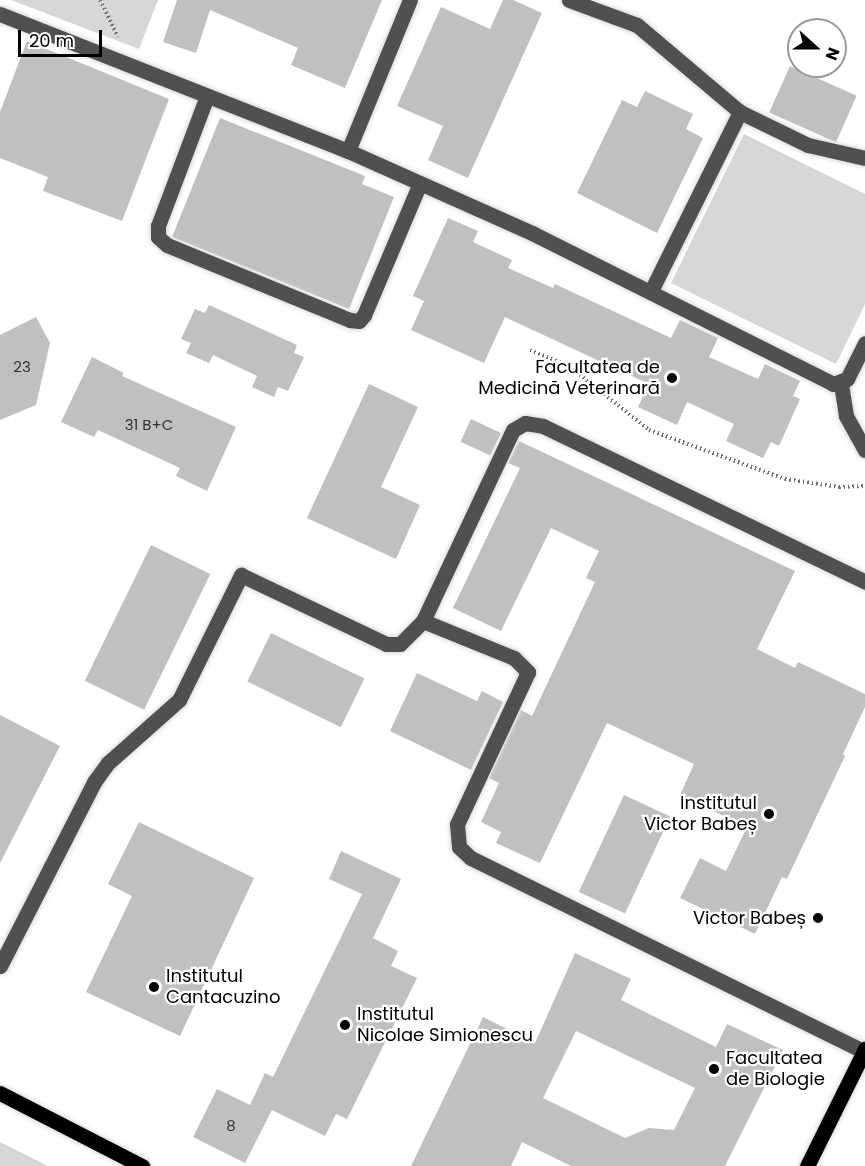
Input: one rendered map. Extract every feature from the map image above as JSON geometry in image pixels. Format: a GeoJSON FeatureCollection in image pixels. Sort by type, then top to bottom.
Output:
{"type":"FeatureCollection","features":[{"type":"Feature","properties":{"kind":"main road"},"geometry":{"type":"LineString","coordinates":[[807,1166],[865,1050]]}},
{"type":"Feature","properties":{"kind":"main road"},"geometry":{"type":"LineString","coordinates":[[0,1094],[142,1166]]}},
{"type":"Feature","properties":{"kind":"lane"},"geometry":{"type":"LineString","coordinates":[[348,151],[410,0]]}},
{"type":"Feature","properties":{"kind":"lane"},"geometry":{"type":"LineString","coordinates":[[569,0],[645,30],[740,112],[808,145],[865,158]]}},
{"type":"Feature","properties":{"kind":"lane"},"geometry":{"type":"LineString","coordinates":[[0,14],[348,151],[651,291],[833,384],[841,384]]}},
{"type":"Feature","properties":{"kind":"lane"},"geometry":{"type":"LineString","coordinates":[[207,96],[158,226],[159,237],[167,245],[350,320],[360,321],[364,315],[420,183]]}},
{"type":"Feature","properties":{"kind":"lane"},"geometry":{"type":"LineString","coordinates":[[651,291],[740,112]]}},
{"type":"Feature","properties":{"kind":"lane"},"geometry":{"type":"LineString","coordinates":[[865,343],[841,384],[846,417],[865,450]]}},
{"type":"Feature","properties":{"kind":"lane"},"geometry":{"type":"LineString","coordinates":[[0,966],[94,782],[108,763],[179,700],[241,575],[386,644],[400,644],[423,621],[513,430],[525,423],[543,426],[865,582]]}},
{"type":"Feature","properties":{"kind":"lane"},"geometry":{"type":"LineString","coordinates":[[423,621],[514,658],[528,672],[457,824],[459,847],[471,858],[865,1050]]}},
{"type":"Feature","properties":{"kind":"path"},"geometry":{"type":"LineString","coordinates":[[100,0],[133,67]]}},
{"type":"Feature","properties":{"kind":"path"},"geometry":{"type":"LineString","coordinates":[[531,350],[569,366],[649,430],[785,479],[839,487],[865,486]]}},
{"type":"Feature","properties":{"kind":"shaded area"},"geometry":{"type":"Polygon","coordinates":[[[11,0],[158,0],[139,49],[11,0]]]}},
{"type":"Feature","properties":{"kind":"shaded area"},"geometry":{"type":"Polygon","coordinates":[[[744,134],[865,194],[865,304],[836,364],[671,283],[744,134]]]}},
{"type":"Feature","properties":{"kind":"shaded area"},"geometry":{"type":"Polygon","coordinates":[[[0,1142],[48,1166],[0,1166],[0,1142]]]}},
{"type":"Feature","properties":{"kind":"building"},"geometry":{"type":"Polygon","coordinates":[[[177,0],[382,0],[345,88],[291,65],[298,48],[210,10],[196,53],[163,42],[177,0]]]}},
{"type":"Feature","properties":{"kind":"building"},"geometry":{"type":"Polygon","coordinates":[[[503,0],[513,0],[542,13],[468,178],[428,160],[443,126],[397,106],[441,7],[490,29],[503,0]]]}},
{"type":"Feature","properties":{"kind":"building"},"geometry":{"type":"Polygon","coordinates":[[[27,41],[169,99],[122,221],[43,191],[48,177],[0,158],[0,112],[27,41]]]}},
{"type":"Feature","properties":{"kind":"building"},"geometry":{"type":"Polygon","coordinates":[[[787,73],[787,78],[817,78],[857,96],[836,142],[769,113],[787,73]]]}},
{"type":"Feature","properties":{"kind":"building"},"geometry":{"type":"Polygon","coordinates":[[[645,91],[693,114],[686,129],[703,138],[657,233],[577,193],[622,100],[637,107],[645,91]]]}},
{"type":"Feature","properties":{"kind":"building"},"geometry":{"type":"Polygon","coordinates":[[[220,118],[365,176],[362,184],[394,197],[349,309],[172,237],[220,118]]]}},
{"type":"Feature","properties":{"kind":"building"},"geometry":{"type":"Polygon","coordinates":[[[448,218],[478,231],[473,242],[512,260],[508,268],[553,288],[555,284],[671,338],[680,320],[718,338],[709,357],[758,379],[765,364],[800,381],[793,396],[800,399],[779,446],[771,442],[763,458],[726,441],[734,424],[687,402],[677,425],[638,407],[649,384],[505,317],[484,363],[411,330],[424,301],[413,296],[448,218]]]}},
{"type":"Feature","properties":{"kind":"building"},"geometry":{"type":"Polygon","coordinates":[[[209,305],[297,345],[294,353],[304,357],[288,391],[278,387],[274,397],[252,387],[257,376],[213,355],[209,363],[186,353],[191,343],[181,339],[195,309],[205,313],[209,305]]]}},
{"type":"Feature","properties":{"kind":"building"},"geometry":{"type":"Polygon","coordinates":[[[36,317],[50,343],[36,405],[0,420],[0,335],[36,317]]]}},
{"type":"Feature","properties":{"kind":"building"},"geometry":{"type":"Polygon","coordinates":[[[92,357],[124,373],[122,376],[236,427],[207,491],[176,476],[180,468],[98,430],[94,437],[61,422],[92,357]]]}},
{"type":"Feature","properties":{"kind":"building"},"geometry":{"type":"Polygon","coordinates":[[[369,384],[418,407],[381,487],[420,505],[396,559],[307,518],[369,384]]]}},
{"type":"Feature","properties":{"kind":"building"},"geometry":{"type":"Polygon","coordinates":[[[471,419],[501,433],[490,456],[460,442],[471,419]]]}},
{"type":"Feature","properties":{"kind":"building"},"geometry":{"type":"Polygon","coordinates":[[[519,441],[795,571],[757,649],[795,668],[798,662],[865,694],[865,707],[843,754],[845,756],[787,879],[782,877],[755,934],[680,898],[700,858],[726,871],[747,827],[680,795],[694,764],[607,723],[540,863],[496,843],[501,832],[481,822],[499,783],[489,778],[521,710],[532,716],[595,582],[586,578],[599,551],[551,528],[501,631],[453,608],[520,468],[508,463],[519,441]]]}},
{"type":"Feature","properties":{"kind":"building"},"geometry":{"type":"Polygon","coordinates":[[[151,545],[210,574],[144,710],[85,681],[151,545]]]}},
{"type":"Feature","properties":{"kind":"building"},"geometry":{"type":"Polygon","coordinates":[[[271,633],[364,679],[341,727],[247,682],[271,633]]]}},
{"type":"Feature","properties":{"kind":"building"},"geometry":{"type":"Polygon","coordinates":[[[417,673],[477,701],[482,691],[503,702],[471,770],[390,731],[417,673]]]}},
{"type":"Feature","properties":{"kind":"building"},"geometry":{"type":"Polygon","coordinates":[[[0,715],[60,746],[0,863],[0,715]]]}},
{"type":"Feature","properties":{"kind":"building"},"geometry":{"type":"Polygon","coordinates":[[[624,795],[670,817],[625,914],[579,892],[624,795]]]}},
{"type":"Feature","properties":{"kind":"building"},"geometry":{"type":"Polygon","coordinates":[[[139,822],[254,878],[180,1036],[86,992],[132,896],[108,884],[139,822]]]}},
{"type":"Feature","properties":{"kind":"building","name":"Institutul Nicolae Simionescu"},"geometry":{"type":"Polygon","coordinates":[[[341,851],[401,879],[373,938],[398,951],[391,966],[417,978],[347,1119],[336,1114],[325,1136],[272,1110],[245,1163],[193,1137],[217,1089],[250,1105],[265,1073],[273,1077],[362,894],[329,879],[341,851]]]}},
{"type":"Feature","properties":{"kind":"building"},"geometry":{"type":"Polygon","coordinates":[[[575,953],[631,979],[621,1000],[716,1047],[727,1024],[783,1050],[725,1166],[571,1166],[522,1142],[511,1166],[411,1166],[483,1017],[535,1043],[575,953]],[[576,1031],[543,1098],[625,1138],[649,1128],[674,1130],[695,1088],[576,1031]]]}},
{"type":"Feature","properties":{"kind":"place","name":"Facultatea de Medicină Veterinară"},"geometry":{"type":"Point","coordinates":[672,378]}},
{"type":"Feature","properties":{"kind":"place","name":"Institutul Victor Babeș"},"geometry":{"type":"Point","coordinates":[769,814]}},
{"type":"Feature","properties":{"kind":"place","name":"Victor Babeș"},"geometry":{"type":"Point","coordinates":[818,918]}},
{"type":"Feature","properties":{"kind":"place","name":"Institutul Cantacuzino"},"geometry":{"type":"Point","coordinates":[154,987]}},
{"type":"Feature","properties":{"kind":"place","name":"Institutul Nicolae Simionescu"},"geometry":{"type":"Point","coordinates":[345,1025]}},
{"type":"Feature","properties":{"kind":"place","name":"Facultatea de Biologie"},"geometry":{"type":"Point","coordinates":[714,1069]}}]}
